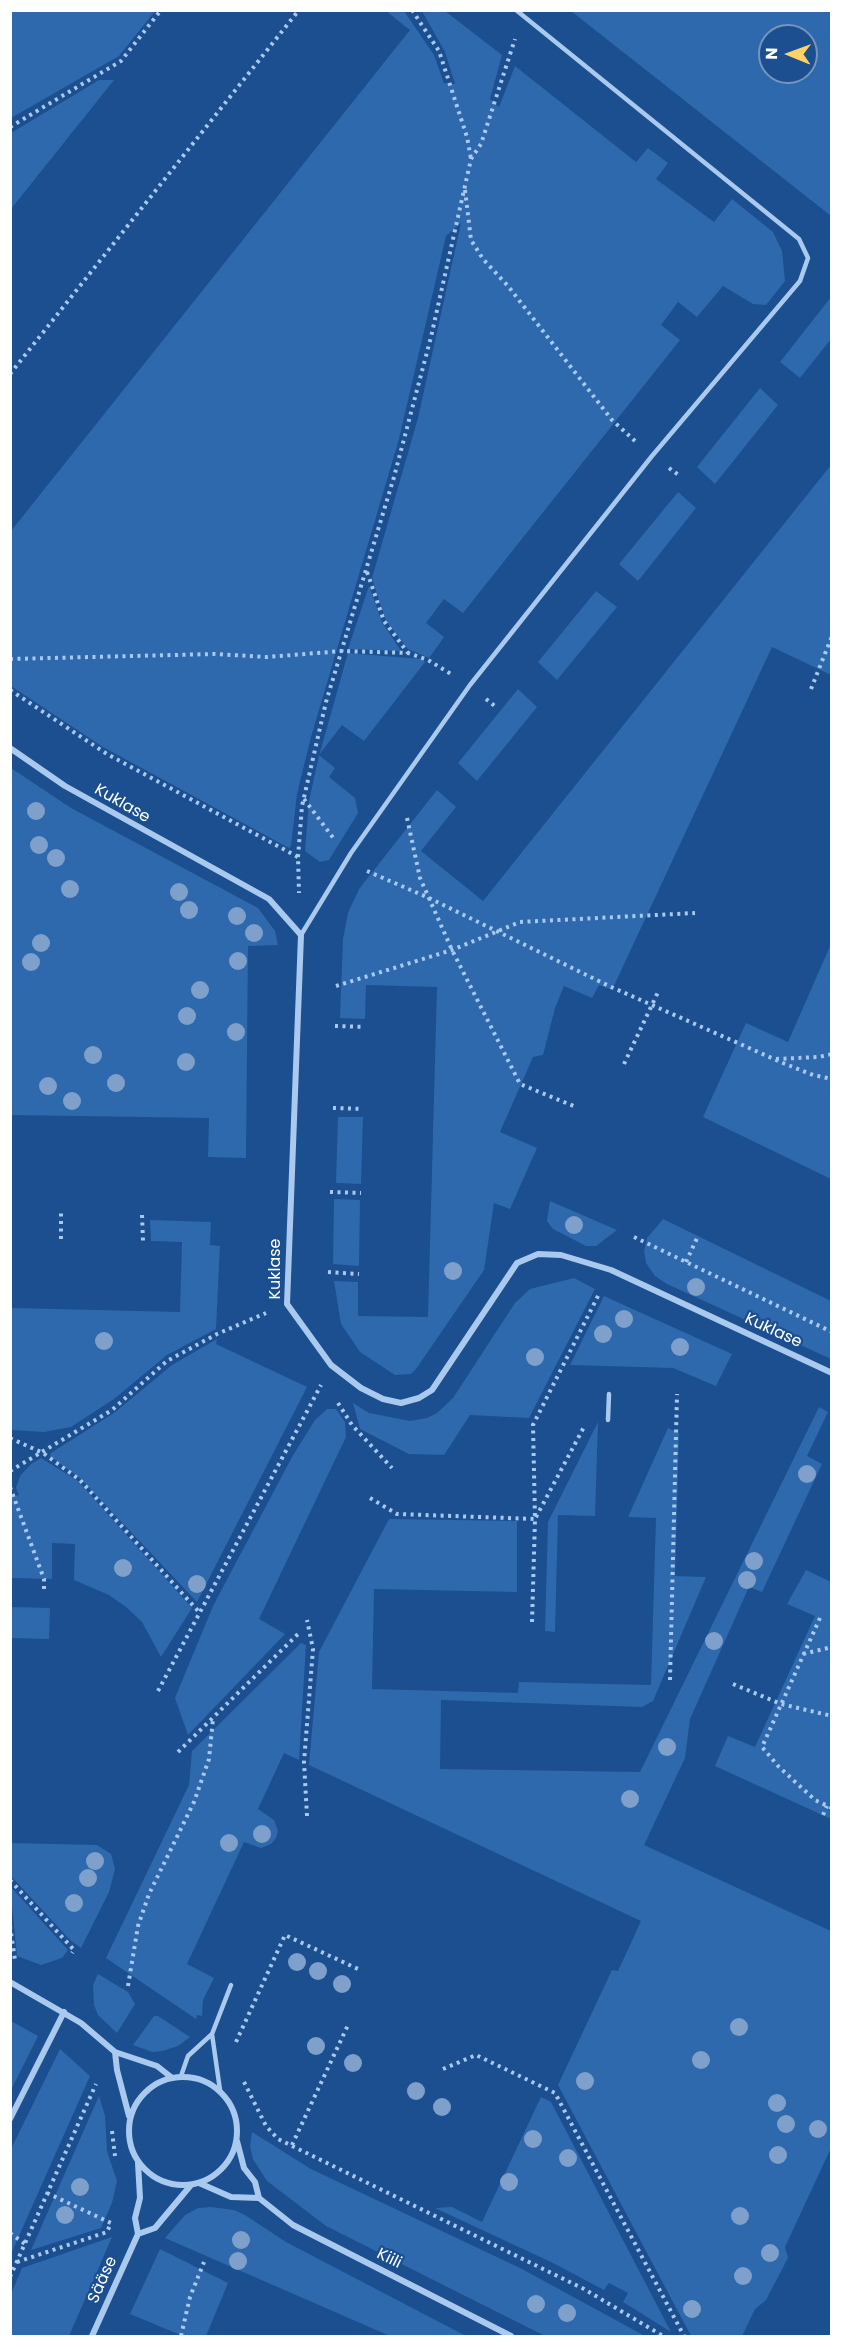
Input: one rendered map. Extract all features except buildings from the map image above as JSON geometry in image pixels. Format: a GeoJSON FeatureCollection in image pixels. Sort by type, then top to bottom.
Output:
{"type":"FeatureCollection","features":[{"type":"Feature","properties":{"kind":"street","name":"Kuklase"},"geometry":{"type":"LineString","coordinates":[[10,748],[92,802],[269,899],[301,935],[287,1304],[331,1365],[361,1388],[383,1399],[401,1403],[419,1398],[432,1390],[517,1263],[538,1254],[561,1255],[611,1270],[831,1373]]}},
{"type":"Feature","properties":{"kind":"street"},"geometry":{"type":"LineString","coordinates":[[10,1982],[64,2012],[115,2052],[157,2066],[171,2077]]}},
{"type":"Feature","properties":{"kind":"street"},"geometry":{"type":"LineString","coordinates":[[10,2119],[64,2012]]}},
{"type":"Feature","properties":{"kind":"street"},"geometry":{"type":"LineString","coordinates":[[115,2052],[129,2118],[128,2133],[138,2162],[141,2181],[135,2218],[138,2234],[155,2228],[191,2185]]}},
{"type":"Feature","properties":{"kind":"street"},"geometry":{"type":"LineString","coordinates":[[129,2118],[144,2092],[171,2077],[195,2077],[220,2090],[231,2104],[237,2120],[237,2138],[244,2168],[255,2182],[259,2198],[231,2197],[199,2183]]}},
{"type":"Feature","properties":{"kind":"street"},"geometry":{"type":"LineString","coordinates":[[138,2162],[161,2181],[176,2185],[191,2185],[213,2177],[224,2166],[233,2153],[237,2138]]}},
{"type":"Feature","properties":{"kind":"street","name":"Kiili"},"geometry":{"type":"LineString","coordinates":[[259,2198],[293,2225],[511,2337]]}},
{"type":"Feature","properties":{"kind":"street","name":"Sääse"},"geometry":{"type":"LineString","coordinates":[[92,2337],[138,2234]]}},
{"type":"Feature","properties":{"kind":"lane"},"geometry":{"type":"LineString","coordinates":[[301,935],[351,853],[470,685],[652,456],[800,281],[808,258],[799,239],[516,10]]}},
{"type":"Feature","properties":{"kind":"lane"},"geometry":{"type":"LineString","coordinates":[[608,1420],[609,1394]]}},
{"type":"Feature","properties":{"kind":"lane"},"geometry":{"type":"LineString","coordinates":[[181,2076],[188,2056],[212,2034],[231,1985]]}},
{"type":"Feature","properties":{"kind":"lane"},"geometry":{"type":"LineString","coordinates":[[212,2034],[220,2090]]}},
{"type":"Feature","properties":{"kind":"path"},"geometry":{"type":"LineString","coordinates":[[10,127],[121,61],[161,10]]}},
{"type":"Feature","properties":{"kind":"path"},"geometry":{"type":"LineString","coordinates":[[10,374],[298,10]]}},
{"type":"Feature","properties":{"kind":"path"},"geometry":{"type":"LineString","coordinates":[[412,10],[439,51],[467,137],[471,159]]}},
{"type":"Feature","properties":{"kind":"path"},"geometry":{"type":"LineString","coordinates":[[301,935],[298,857],[304,799],[326,702],[394,477],[431,337],[471,159],[481,144],[522,15]]}},
{"type":"Feature","properties":{"kind":"path"},"geometry":{"type":"LineString","coordinates":[[464,185],[471,240],[483,259],[508,286],[612,420],[652,456],[680,476]]}},
{"type":"Feature","properties":{"kind":"path"},"geometry":{"type":"LineString","coordinates":[[366,570],[384,621],[408,653]]}},
{"type":"Feature","properties":{"kind":"path"},"geometry":{"type":"LineString","coordinates":[[811,689],[831,636]]}},
{"type":"Feature","properties":{"kind":"path"},"geometry":{"type":"LineString","coordinates":[[10,659],[214,654],[267,657],[342,651],[408,653],[428,660],[470,685],[496,707]]}},
{"type":"Feature","properties":{"kind":"path"},"geometry":{"type":"LineString","coordinates":[[10,690],[107,753],[298,857]]}},
{"type":"Feature","properties":{"kind":"path"},"geometry":{"type":"LineString","coordinates":[[304,799],[340,846]]}},
{"type":"Feature","properties":{"kind":"path"},"geometry":{"type":"LineString","coordinates":[[407,818],[420,878],[452,950],[520,1084],[576,1107]]}},
{"type":"Feature","properties":{"kind":"path"},"geometry":{"type":"LineString","coordinates":[[367,871],[429,898],[497,933],[652,1005],[773,1059],[813,1075],[831,1078]]}},
{"type":"Feature","properties":{"kind":"path"},"geometry":{"type":"LineString","coordinates":[[336,986],[452,950],[520,922],[695,914]]}},
{"type":"Feature","properties":{"kind":"path"},"geometry":{"type":"LineString","coordinates":[[624,1064],[658,990]]}},
{"type":"Feature","properties":{"kind":"path"},"geometry":{"type":"LineString","coordinates":[[335,1026],[365,1027]]}},
{"type":"Feature","properties":{"kind":"path"},"geometry":{"type":"LineString","coordinates":[[773,1059],[819,1057],[831,1054]]}},
{"type":"Feature","properties":{"kind":"path"},"geometry":{"type":"LineString","coordinates":[[333,1108],[363,1109]]}},
{"type":"Feature","properties":{"kind":"path"},"geometry":{"type":"LineString","coordinates":[[330,1191],[361,1193]]}},
{"type":"Feature","properties":{"kind":"path"},"geometry":{"type":"LineString","coordinates":[[61,1213],[61,1239]]}},
{"type":"Feature","properties":{"kind":"path"},"geometry":{"type":"LineString","coordinates":[[142,1215],[143,1241]]}},
{"type":"Feature","properties":{"kind":"path"},"geometry":{"type":"LineString","coordinates":[[686,1262],[698,1236]]}},
{"type":"Feature","properties":{"kind":"path"},"geometry":{"type":"LineString","coordinates":[[634,1237],[831,1332]]}},
{"type":"Feature","properties":{"kind":"path"},"geometry":{"type":"LineString","coordinates":[[532,1622],[535,1519],[533,1425],[611,1270]]}},
{"type":"Feature","properties":{"kind":"path"},"geometry":{"type":"LineString","coordinates":[[328,1272],[359,1274]]}},
{"type":"Feature","properties":{"kind":"path"},"geometry":{"type":"LineString","coordinates":[[10,1471],[112,1410],[166,1361],[217,1334],[287,1304]]}},
{"type":"Feature","properties":{"kind":"path"},"geometry":{"type":"LineString","coordinates":[[158,1691],[331,1365]]}},
{"type":"Feature","properties":{"kind":"path"},"geometry":{"type":"LineString","coordinates":[[320,1386],[327,1393]]}},
{"type":"Feature","properties":{"kind":"path"},"geometry":{"type":"LineString","coordinates":[[670,1680],[677,1394]]}},
{"type":"Feature","properties":{"kind":"path"},"geometry":{"type":"LineString","coordinates":[[334,1399],[341,1405],[352,1425],[392,1468]]}},
{"type":"Feature","properties":{"kind":"path"},"geometry":{"type":"LineString","coordinates":[[535,1519],[587,1421]]}},
{"type":"Feature","properties":{"kind":"path"},"geometry":{"type":"LineString","coordinates":[[10,1438],[43,1453],[80,1480],[199,1612]]}},
{"type":"Feature","properties":{"kind":"path"},"geometry":{"type":"LineString","coordinates":[[10,1487],[44,1579],[44,1592]]}},
{"type":"Feature","properties":{"kind":"path"},"geometry":{"type":"LineString","coordinates":[[370,1498],[397,1514],[535,1519]]}},
{"type":"Feature","properties":{"kind":"path"},"geometry":{"type":"LineString","coordinates":[[820,1618],[762,1747],[801,1788],[829,1807],[823,1815]]}},
{"type":"Feature","properties":{"kind":"path"},"geometry":{"type":"LineString","coordinates":[[307,1816],[304,1762],[313,1649],[308,1620]]}},
{"type":"Feature","properties":{"kind":"path"},"geometry":{"type":"LineString","coordinates":[[178,1752],[300,1633]]}},
{"type":"Feature","properties":{"kind":"path"},"geometry":{"type":"LineString","coordinates":[[803,1654],[831,1647]]}},
{"type":"Feature","properties":{"kind":"path"},"geometry":{"type":"LineString","coordinates":[[733,1684],[781,1704],[831,1716]]}},
{"type":"Feature","properties":{"kind":"path"},"geometry":{"type":"LineString","coordinates":[[129,1986],[138,1926],[150,1894],[194,1802],[209,1759],[213,1719]]}},
{"type":"Feature","properties":{"kind":"path"},"geometry":{"type":"LineString","coordinates":[[10,1880],[74,1950],[72,1953]]}},
{"type":"Feature","properties":{"kind":"path"},"geometry":{"type":"LineString","coordinates":[[10,1926],[15,1961]]}},
{"type":"Feature","properties":{"kind":"path"},"geometry":{"type":"LineString","coordinates":[[230,2040],[237,2044],[285,1935],[358,1968]]}},
{"type":"Feature","properties":{"kind":"path"},"geometry":{"type":"LineString","coordinates":[[292,2145],[348,2025]]}},
{"type":"Feature","properties":{"kind":"path"},"geometry":{"type":"LineString","coordinates":[[442,2069],[476,2055],[555,2093],[684,2337]]}},
{"type":"Feature","properties":{"kind":"path"},"geometry":{"type":"LineString","coordinates":[[10,2277],[99,2077],[104,2087]]}},
{"type":"Feature","properties":{"kind":"path"},"geometry":{"type":"LineString","coordinates":[[243,2080],[266,2126],[278,2139],[584,2289],[663,2337]]}},
{"type":"Feature","properties":{"kind":"path"},"geometry":{"type":"LineString","coordinates":[[112,2127],[116,2159]]}},
{"type":"Feature","properties":{"kind":"path"},"geometry":{"type":"LineString","coordinates":[[47,2193],[117,2225]]}},
{"type":"Feature","properties":{"kind":"path"},"geometry":{"type":"LineString","coordinates":[[17,2262],[107,2232],[114,2215]]}},
{"type":"Feature","properties":{"kind":"path"},"geometry":{"type":"LineString","coordinates":[[10,2233],[25,2244]]}},
{"type":"Feature","properties":{"kind":"path"},"geometry":{"type":"LineString","coordinates":[[181,2337],[190,2298],[204,2262]]}},
{"type":"Feature","properties":{"kind":"shaded area"},"geometry":{"type":"Polygon","coordinates":[[[10,11],[155,11],[119,56],[11,118],[10,11]]]}},
{"type":"Feature","properties":{"kind":"shaded area"},"geometry":{"type":"Polygon","coordinates":[[[386,11],[404,11],[434,55],[444,83],[455,84],[445,52],[422,11],[445,11],[502,55],[490,99],[499,107],[515,66],[636,162],[648,148],[668,163],[656,179],[714,222],[732,199],[773,232],[782,251],[785,281],[766,305],[753,304],[723,286],[697,317],[678,302],[661,325],[680,340],[463,613],[444,599],[426,623],[444,637],[429,658],[408,649],[386,621],[372,578],[418,418],[461,223],[446,236],[399,439],[311,737],[297,794],[289,848],[103,747],[11,686],[11,531],[410,30],[386,11]]]}},
{"type":"Feature","properties":{"kind":"shaded area"},"geometry":{"type":"Polygon","coordinates":[[[571,11],[831,11],[831,216],[571,11]]]}},
{"type":"Feature","properties":{"kind":"shaded area"},"geometry":{"type":"Polygon","coordinates":[[[99,80],[114,80],[11,209],[11,133],[99,80]]]}},
{"type":"Feature","properties":{"kind":"shaded area"},"geometry":{"type":"Polygon","coordinates":[[[831,297],[831,339],[800,378],[780,362],[831,297]]]}},
{"type":"Feature","properties":{"kind":"shaded area"},"geometry":{"type":"Polygon","coordinates":[[[760,388],[778,405],[715,484],[697,467],[760,388]]]}},
{"type":"Feature","properties":{"kind":"shaded area"},"geometry":{"type":"Polygon","coordinates":[[[831,465],[831,675],[772,647],[612,990],[599,985],[592,998],[564,986],[555,1008],[543,1055],[533,1057],[500,1132],[537,1148],[510,1209],[494,1203],[484,1270],[416,1369],[411,1374],[395,1375],[360,1352],[341,1324],[334,1281],[358,1282],[358,1316],[428,1317],[437,987],[366,985],[365,1019],[340,1018],[343,939],[348,913],[359,889],[437,790],[456,807],[421,851],[483,901],[831,465]]]}},
{"type":"Feature","properties":{"kind":"shaded area"},"geometry":{"type":"Polygon","coordinates":[[[678,492],[696,508],[638,581],[619,564],[678,492]]]}},
{"type":"Feature","properties":{"kind":"shaded area"},"geometry":{"type":"Polygon","coordinates":[[[369,586],[382,622],[401,651],[348,649],[369,586]]]}},
{"type":"Feature","properties":{"kind":"shaded area"},"geometry":{"type":"Polygon","coordinates":[[[596,591],[617,607],[557,680],[538,662],[596,591]]]}},
{"type":"Feature","properties":{"kind":"shaded area"},"geometry":{"type":"Polygon","coordinates":[[[348,653],[421,659],[425,662],[364,741],[342,725],[319,754],[348,653]]]}},
{"type":"Feature","properties":{"kind":"shaded area"},"geometry":{"type":"Polygon","coordinates":[[[518,689],[537,707],[477,781],[458,763],[518,689]]]}},
{"type":"Feature","properties":{"kind":"shaded area"},"geometry":{"type":"Polygon","coordinates":[[[319,755],[335,768],[329,777],[355,798],[358,813],[329,860],[320,862],[305,851],[309,801],[319,755]]]}},
{"type":"Feature","properties":{"kind":"shaded area"},"geometry":{"type":"Polygon","coordinates":[[[11,768],[71,808],[258,908],[275,931],[278,945],[248,946],[246,1158],[208,1157],[209,1118],[11,1115],[11,768]]]}},
{"type":"Feature","properties":{"kind":"shaded area"},"geometry":{"type":"Polygon","coordinates":[[[831,944],[831,1179],[703,1117],[746,1023],[788,1042],[831,944]]]}},
{"type":"Feature","properties":{"kind":"shaded area"},"geometry":{"type":"Polygon","coordinates":[[[338,1117],[363,1117],[361,1184],[336,1183],[338,1117]]]}},
{"type":"Feature","properties":{"kind":"shaded area"},"geometry":{"type":"Polygon","coordinates":[[[334,1199],[360,1200],[359,1266],[333,1264],[334,1199]]]}},
{"type":"Feature","properties":{"kind":"shaded area"},"geometry":{"type":"Polygon","coordinates":[[[550,1201],[617,1230],[596,1246],[586,1246],[553,1229],[547,1221],[550,1201]]]}},
{"type":"Feature","properties":{"kind":"shaded area"},"geometry":{"type":"Polygon","coordinates":[[[663,1219],[831,1301],[831,1359],[667,1284],[655,1276],[646,1263],[644,1251],[647,1238],[663,1219]]]}},
{"type":"Feature","properties":{"kind":"shaded area"},"geometry":{"type":"Polygon","coordinates":[[[150,1220],[211,1222],[210,1245],[220,1246],[216,1329],[167,1355],[114,1399],[71,1427],[44,1432],[11,1430],[11,1308],[180,1312],[182,1242],[151,1241],[150,1220]]]}},
{"type":"Feature","properties":{"kind":"shaded area"},"geometry":{"type":"Polygon","coordinates":[[[574,1278],[595,1289],[529,1418],[470,1415],[444,1455],[409,1454],[360,1429],[353,1403],[369,1413],[410,1421],[427,1418],[437,1413],[453,1398],[515,1303],[530,1289],[574,1278]]]}},
{"type":"Feature","properties":{"kind":"shaded area"},"geometry":{"type":"Polygon","coordinates":[[[604,1296],[732,1354],[716,1386],[673,1368],[570,1365],[604,1296]]]}},
{"type":"Feature","properties":{"kind":"shaded area"},"geometry":{"type":"Polygon","coordinates":[[[217,1339],[216,1344],[307,1387],[197,1602],[80,1478],[50,1456],[51,1453],[114,1413],[172,1365],[217,1339]]]}},
{"type":"Feature","properties":{"kind":"shaded area"},"geometry":{"type":"Polygon","coordinates":[[[819,1407],[828,1412],[807,1456],[822,1464],[762,1592],[749,1587],[690,1719],[685,1758],[644,1845],[831,1931],[831,2148],[785,2247],[788,2258],[766,2300],[755,2309],[742,2336],[691,2336],[558,2085],[612,1970],[618,1971],[641,1921],[309,1765],[319,1652],[389,1519],[517,1521],[517,1592],[374,1589],[372,1689],[518,1693],[519,1682],[651,1685],[656,1518],[628,1517],[668,1428],[679,1433],[675,1576],[706,1577],[653,1701],[642,1707],[441,1700],[440,1769],[640,1772],[819,1407]]]}},
{"type":"Feature","properties":{"kind":"shaded area"},"geometry":{"type":"Polygon","coordinates":[[[327,1409],[336,1409],[345,1422],[346,1437],[259,1619],[285,1634],[188,1735],[175,1698],[213,1606],[292,1457],[315,1420],[327,1409]]]}},
{"type":"Feature","properties":{"kind":"shaded area"},"geometry":{"type":"Polygon","coordinates":[[[598,1422],[595,1516],[558,1515],[555,1632],[545,1631],[548,1522],[598,1422]]]}},
{"type":"Feature","properties":{"kind":"shaded area"},"geometry":{"type":"Polygon","coordinates":[[[41,1458],[78,1481],[192,1608],[161,1657],[142,1622],[126,1607],[109,1595],[74,1580],[75,1544],[52,1543],[52,1579],[11,1578],[11,1497],[19,1495],[16,1488],[20,1476],[31,1464],[41,1458]]]}},
{"type":"Feature","properties":{"kind":"shaded area"},"geometry":{"type":"Polygon","coordinates":[[[806,1570],[831,1582],[831,1819],[715,1766],[728,1736],[755,1747],[815,1616],[787,1604],[806,1570]]]}},
{"type":"Feature","properties":{"kind":"shaded area"},"geometry":{"type":"Polygon","coordinates":[[[11,1607],[50,1608],[49,1639],[11,1638],[11,1607]]]}},
{"type":"Feature","properties":{"kind":"shaded area"},"geometry":{"type":"Polygon","coordinates":[[[301,1643],[306,1645],[299,1760],[284,1753],[258,1809],[274,1820],[278,1831],[276,1838],[271,1844],[261,1848],[244,1842],[187,1964],[214,1978],[203,2000],[202,2016],[197,2015],[196,2019],[106,1958],[189,1785],[192,1751],[301,1643]]]}},
{"type":"Feature","properties":{"kind":"shaded area"},"geometry":{"type":"Polygon","coordinates":[[[11,1843],[97,1845],[111,1854],[115,1869],[109,1892],[81,1948],[71,1941],[11,1876],[11,1843]]]}},
{"type":"Feature","properties":{"kind":"shaded area"},"geometry":{"type":"Polygon","coordinates":[[[10,1886],[68,1950],[62,1958],[41,1965],[17,1956],[10,1886]]]}},
{"type":"Feature","properties":{"kind":"shaded area"},"geometry":{"type":"Polygon","coordinates":[[[98,1974],[128,1992],[135,2004],[117,2033],[98,2015],[94,2005],[93,1985],[98,1974]]]}},
{"type":"Feature","properties":{"kind":"shaded area"},"geometry":{"type":"Polygon","coordinates":[[[154,2016],[158,2016],[190,2037],[178,2046],[162,2051],[152,2052],[133,2045],[154,2016]]]}},
{"type":"Feature","properties":{"kind":"shaded area"},"geometry":{"type":"Polygon","coordinates":[[[11,2021],[38,2036],[10,2088],[11,2021]]]}},
{"type":"Feature","properties":{"kind":"shaded area"},"geometry":{"type":"Polygon","coordinates":[[[60,2049],[90,2076],[11,2254],[11,2149],[60,2049]]]}},
{"type":"Feature","properties":{"kind":"shaded area"},"geometry":{"type":"Polygon","coordinates":[[[99,2096],[105,2116],[107,2151],[117,2181],[112,2203],[101,2228],[31,2250],[99,2096]]]}},
{"type":"Feature","properties":{"kind":"shaded area"},"geometry":{"type":"Polygon","coordinates":[[[541,2097],[551,2102],[671,2332],[623,2302],[628,2293],[609,2283],[604,2290],[553,2263],[435,2208],[452,2207],[482,2222],[541,2097]]]}},
{"type":"Feature","properties":{"kind":"shaded area"},"geometry":{"type":"Polygon","coordinates":[[[252,2132],[311,2169],[522,2269],[645,2336],[545,2336],[326,2226],[267,2181],[253,2159],[250,2146],[252,2132]]]}},
{"type":"Feature","properties":{"kind":"shaded area"},"geometry":{"type":"Polygon","coordinates":[[[198,2208],[234,2210],[245,2215],[286,2242],[466,2336],[390,2336],[165,2238],[185,2215],[198,2208]]]}},
{"type":"Feature","properties":{"kind":"shaded area"},"geometry":{"type":"Polygon","coordinates":[[[112,2237],[69,2336],[11,2336],[11,2294],[22,2268],[112,2237]]]}},
{"type":"Feature","properties":{"kind":"shaded area"},"geometry":{"type":"Polygon","coordinates":[[[160,2249],[228,2283],[206,2336],[183,2336],[130,2314],[160,2249]]]}}]}
